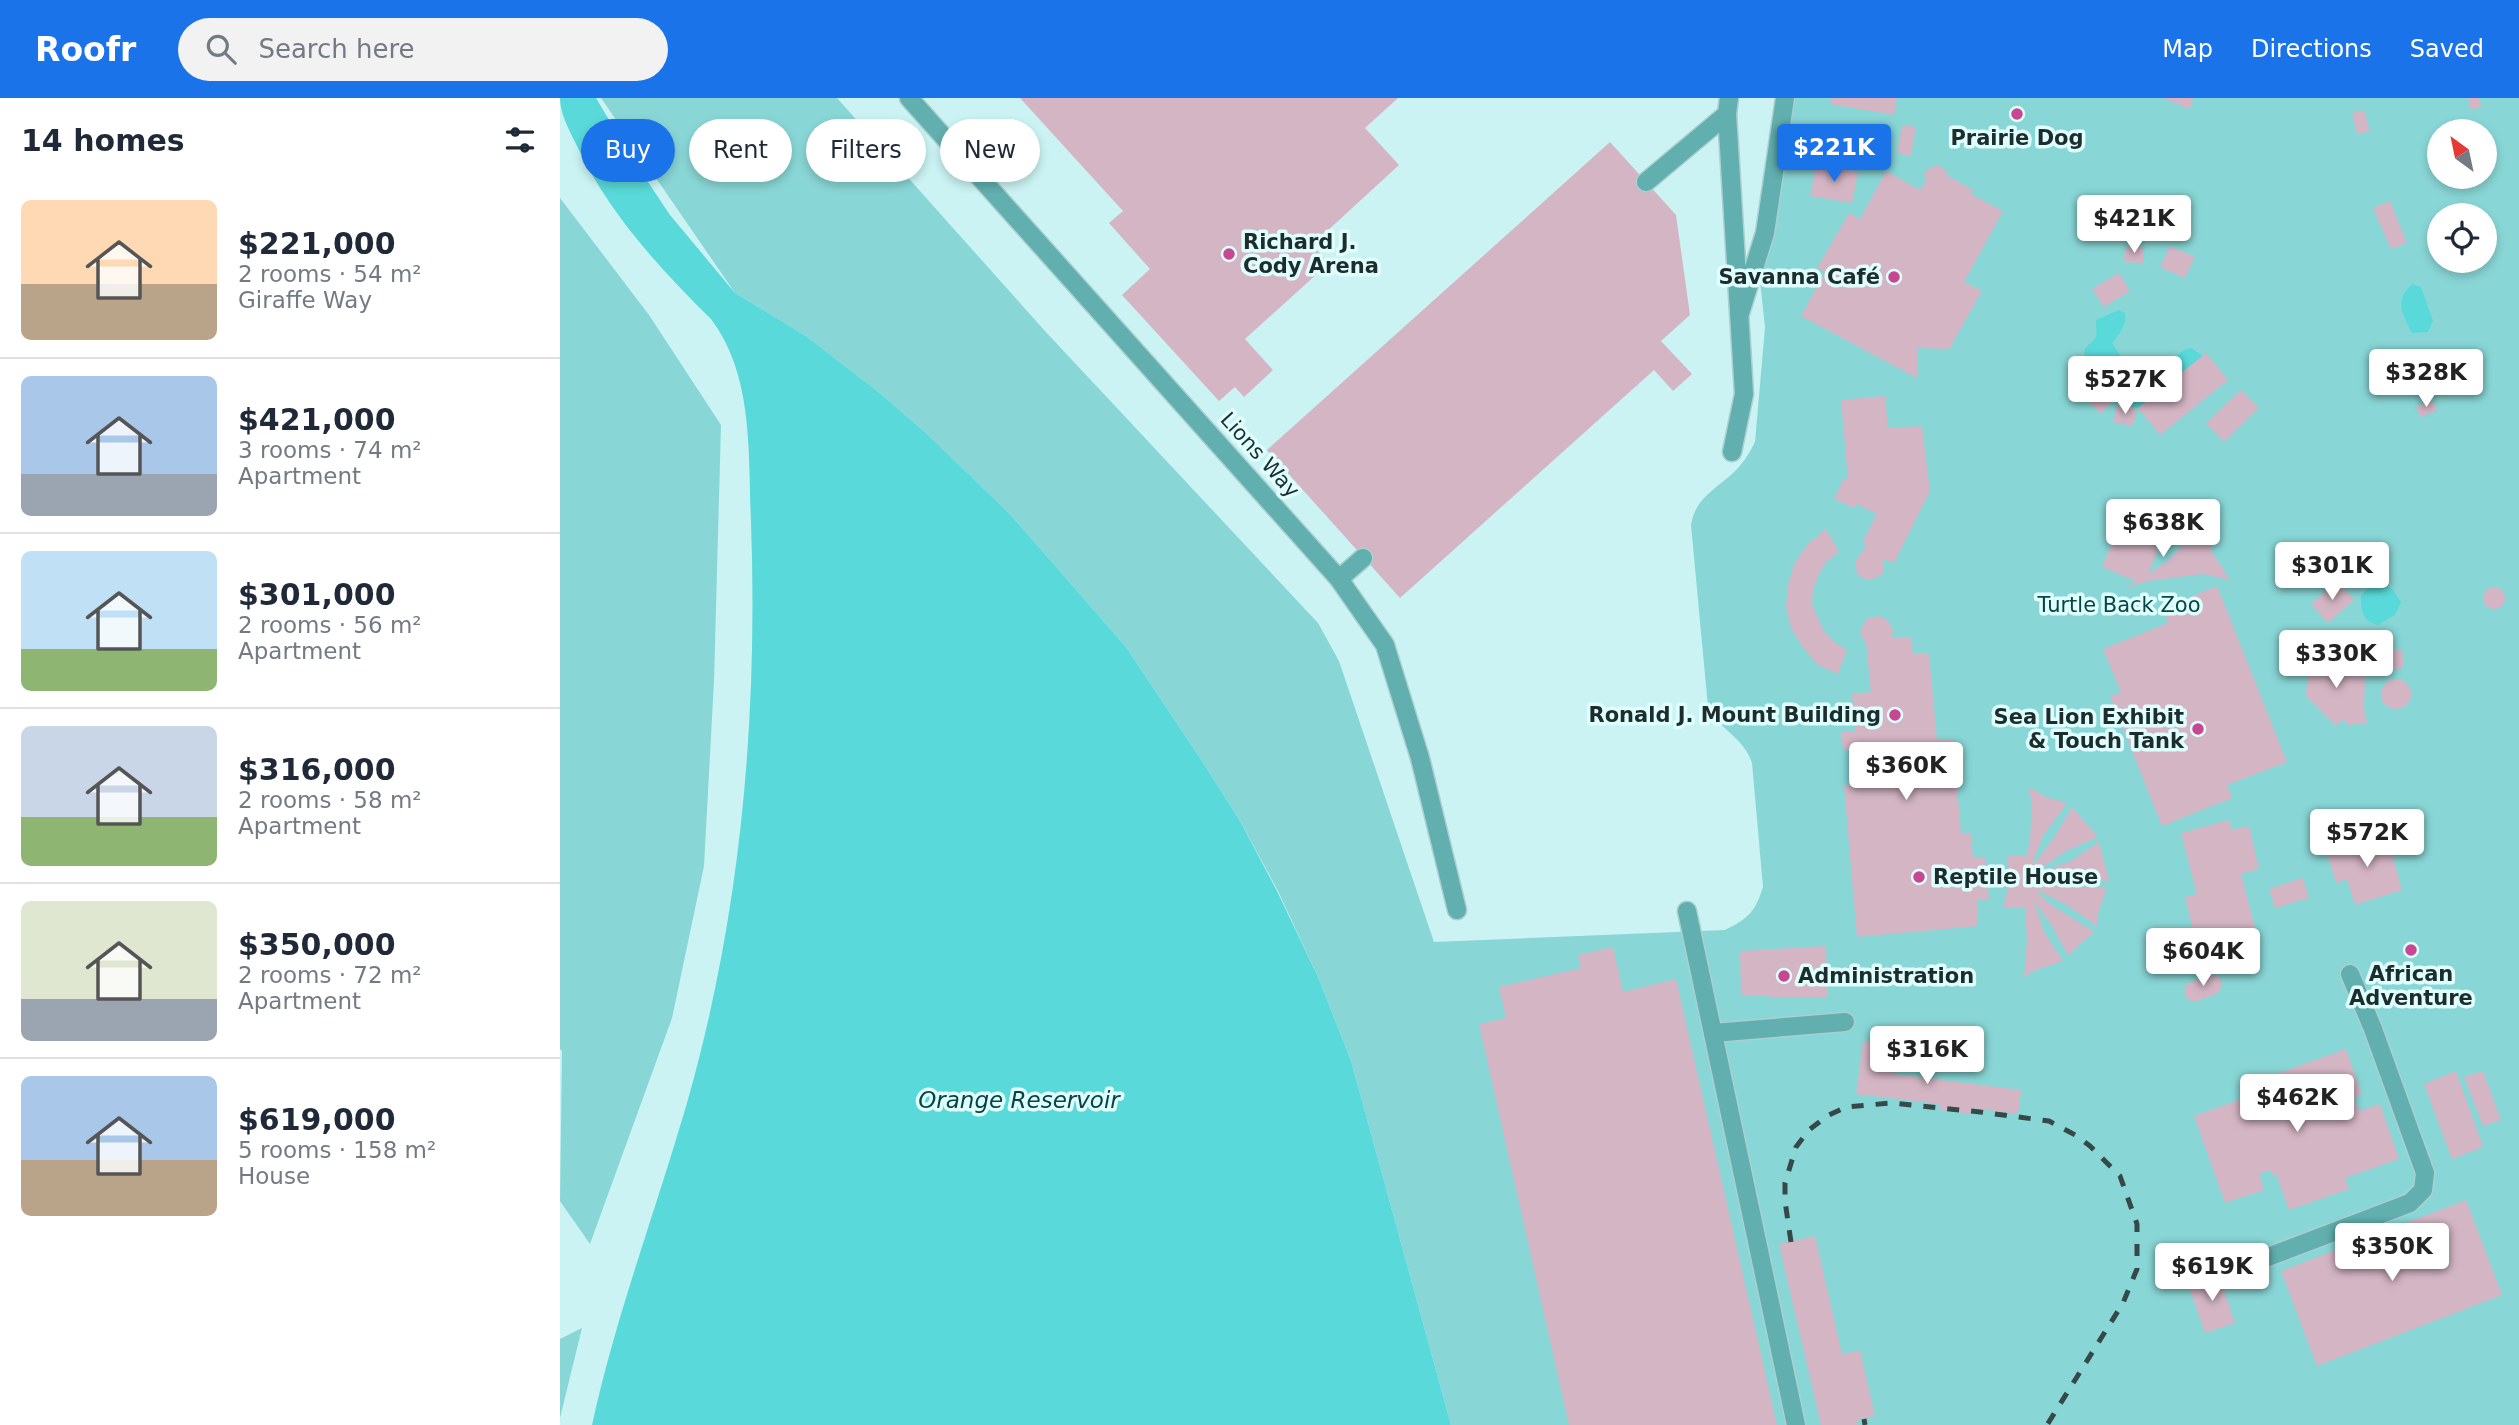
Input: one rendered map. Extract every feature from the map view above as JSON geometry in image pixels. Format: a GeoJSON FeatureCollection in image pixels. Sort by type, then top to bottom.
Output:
{"type":"FeatureCollection","features":[{"type":"Feature","properties":{"kind":"street","name":"Lions Way"},"geometry":{"type":"LineString","coordinates":[[909,98],[1339,579],[1385,645],[1420,758],[1457,910]]}},
{"type":"Feature","properties":{"kind":"street"},"geometry":{"type":"LineString","coordinates":[[1740,313],[1765,233],[1785,98]]}},
{"type":"Feature","properties":{"kind":"street"},"geometry":{"type":"LineString","coordinates":[[1728,106],[1744,394],[1732,452]]}},
{"type":"Feature","properties":{"kind":"street"},"geometry":{"type":"LineString","coordinates":[[1646,182],[1728,106]]}},
{"type":"Feature","properties":{"kind":"street"},"geometry":{"type":"LineString","coordinates":[[1339,579],[1363,558]]}},
{"type":"Feature","properties":{"kind":"street"},"geometry":{"type":"LineString","coordinates":[[1687,911],[1796,1425]]}},
{"type":"Feature","properties":{"kind":"street"},"geometry":{"type":"LineString","coordinates":[[2231,1271],[2410,1203],[2423,1190],[2425,1173],[2373,1029],[2350,974]]}},
{"type":"Feature","properties":{"kind":"street"},"geometry":{"type":"LineString","coordinates":[[1713,1033],[1845,1022]]}},
{"type":"Feature","properties":{"kind":"green space","name":"Turtle Back Zoo"},"geometry":{"type":"Polygon","coordinates":[[[601,98],[837,98],[856,119],[806,119],[806,182],[912,182],[1044,330],[1318,623],[1339,661],[1434,942],[1725,930],[1750,913],[1763,887],[1752,763],[1738,740],[1708,707],[1691,525],[1701,502],[1739,467],[1755,442],[1765,327],[1755,234],[1770,155],[1777,98],[2519,98],[2519,1425],[1451,1425],[1351,1061],[1318,977],[1277,889],[1240,821],[1126,647],[1009,513],[926,433],[806,336],[735,293],[659,182],[675,182],[675,119],[615,119],[601,98]]]}},
{"type":"Feature","properties":{"kind":"green space"},"geometry":{"type":"Polygon","coordinates":[[[560,198],[649,315],[721,425],[714,681],[704,866],[672,1018],[590,1244],[560,1201],[560,198]]]}},
{"type":"Feature","properties":{"kind":"green space"},"geometry":{"type":"Polygon","coordinates":[[[582,1328],[560,1418],[560,1339],[582,1328]]]}},
{"type":"Feature","properties":{"kind":"water","name":"Orange Reservoir"},"geometry":{"type":"Polygon","coordinates":[[[560,98],[596,98],[609,119],[581,119],[581,153],[562,110],[560,98]]]}},
{"type":"Feature","properties":{"kind":"water","name":"Orange Reservoir"},"geometry":{"type":"Polygon","coordinates":[[[597,182],[648,182],[670,215],[735,293],[806,336],[926,433],[1009,513],[1126,647],[1240,821],[1318,977],[1351,1061],[1451,1425],[592,1425],[624,1303],[687,1103],[706,1032],[733,888],[742,815],[752,668],[748,443],[742,390],[735,365],[725,341],[711,319],[653,259],[597,182]]]}},
{"type":"Feature","properties":{"kind":"water"},"geometry":{"type":"Polygon","coordinates":[[[2412,284],[2421,287],[2433,321],[2428,332],[2412,333],[2403,313],[2401,302],[2412,284]]]}},
{"type":"Feature","properties":{"kind":"water"},"geometry":{"type":"Polygon","coordinates":[[[2119,310],[2125,313],[2125,322],[2112,343],[2137,380],[2154,378],[2177,355],[2191,348],[2203,356],[2138,408],[2111,399],[2101,388],[2091,361],[2084,363],[2085,348],[2096,336],[2096,320],[2119,310]]]}},
{"type":"Feature","properties":{"kind":"water"},"geometry":{"type":"Polygon","coordinates":[[[2383,583],[2393,590],[2401,602],[2395,615],[2378,625],[2364,615],[2361,596],[2367,589],[2383,583]]]}},
{"type":"Feature","properties":{"kind":"building","name":"Richard J. Cody Arena"},"geometry":{"type":"Polygon","coordinates":[[[1020,98],[1398,98],[1365,128],[1399,165],[1312,245],[1329,263],[1245,339],[1273,370],[1244,397],[1235,387],[1219,401],[1122,295],[1150,269],[1109,223],[1123,211],[1020,98]]]}},
{"type":"Feature","properties":{"kind":"building"},"geometry":{"type":"Polygon","coordinates":[[[1831,98],[1897,98],[1894,115],[1830,104],[1831,98]]]}},
{"type":"Feature","properties":{"kind":"building"},"geometry":{"type":"Polygon","coordinates":[[[2163,98],[2194,98],[2189,109],[2163,98]]]}},
{"type":"Feature","properties":{"kind":"building"},"geometry":{"type":"Polygon","coordinates":[[[2468,98],[2479,98],[2481,107],[2471,110],[2468,98]]]}},
{"type":"Feature","properties":{"kind":"building"},"geometry":{"type":"Polygon","coordinates":[[[2364,110],[2370,131],[2357,134],[2352,113],[2364,110]]]}},
{"type":"Feature","properties":{"kind":"building"},"geometry":{"type":"Polygon","coordinates":[[[1902,125],[1916,127],[1911,156],[1897,153],[1902,125]]]}},
{"type":"Feature","properties":{"kind":"building"},"geometry":{"type":"Polygon","coordinates":[[[1610,142],[1676,215],[1690,315],[1661,341],[1692,374],[1673,391],[1654,370],[1400,598],[1267,450],[1610,142]]]}},
{"type":"Feature","properties":{"kind":"building"},"geometry":{"type":"Polygon","coordinates":[[[1816,165],[1858,172],[1852,203],[1810,196],[1816,165]]]}},
{"type":"Feature","properties":{"kind":"building","name":"Savanna Café"},"geometry":{"type":"Polygon","coordinates":[[[1943,167],[1948,176],[1973,190],[1971,194],[2003,211],[1964,282],[1982,291],[1949,349],[1918,348],[1917,378],[1801,316],[1825,272],[1817,268],[1849,213],[1860,219],[1886,171],[1920,190],[1926,181],[1924,174],[1929,168],[1943,167]]]}},
{"type":"Feature","properties":{"kind":"building"},"geometry":{"type":"Polygon","coordinates":[[[2390,201],[2407,243],[2391,249],[2373,208],[2390,201]]]}},
{"type":"Feature","properties":{"kind":"building"},"geometry":{"type":"Polygon","coordinates":[[[2170,246],[2195,257],[2185,278],[2160,267],[2170,246]]]}},
{"type":"Feature","properties":{"kind":"building"},"geometry":{"type":"Polygon","coordinates":[[[2125,247],[2143,248],[2143,263],[2124,262],[2125,247]]]}},
{"type":"Feature","properties":{"kind":"building"},"geometry":{"type":"Polygon","coordinates":[[[2119,273],[2130,291],[2104,307],[2092,289],[2119,273]]]}},
{"type":"Feature","properties":{"kind":"building"},"geometry":{"type":"Polygon","coordinates":[[[2206,353],[2228,380],[2160,435],[2138,408],[2206,353]]]}},
{"type":"Feature","properties":{"kind":"building"},"geometry":{"type":"Polygon","coordinates":[[[2091,361],[2097,382],[2078,386],[2074,366],[2091,361]]]}},
{"type":"Feature","properties":{"kind":"building"},"geometry":{"type":"Polygon","coordinates":[[[2098,386],[2113,401],[2101,414],[2085,399],[2098,386]]]}},
{"type":"Feature","properties":{"kind":"building"},"geometry":{"type":"Polygon","coordinates":[[[2241,390],[2259,408],[2224,442],[2206,423],[2241,390]]]}},
{"type":"Feature","properties":{"kind":"building"},"geometry":{"type":"Polygon","coordinates":[[[1885,396],[1888,428],[1922,426],[1930,491],[1894,563],[1884,559],[1883,572],[1870,580],[1860,577],[1855,562],[1866,546],[1863,541],[1877,514],[1856,504],[1854,508],[1834,499],[1844,478],[1848,480],[1841,400],[1885,396]]]}},
{"type":"Feature","properties":{"kind":"building"},"geometry":{"type":"Polygon","coordinates":[[[2433,401],[2437,411],[2420,417],[2416,406],[2433,401]]]}},
{"type":"Feature","properties":{"kind":"building"},"geometry":{"type":"Polygon","coordinates":[[[2117,405],[2137,409],[2133,426],[2113,422],[2117,405]]]}},
{"type":"Feature","properties":{"kind":"building"},"geometry":{"type":"Polygon","coordinates":[[[2206,521],[2212,552],[2230,580],[2203,574],[2148,581],[2125,588],[2136,581],[2102,567],[2117,531],[2159,548],[2148,574],[2168,561],[2206,521]]]}},
{"type":"Feature","properties":{"kind":"building"},"geometry":{"type":"Polygon","coordinates":[[[1826,529],[1839,552],[1826,562],[1819,574],[1813,589],[1812,605],[1824,631],[1834,642],[1847,650],[1838,674],[1818,665],[1804,649],[1791,628],[1786,607],[1788,584],[1795,562],[1808,544],[1826,529]]]}},
{"type":"Feature","properties":{"kind":"building"},"geometry":{"type":"Polygon","coordinates":[[[2337,581],[2354,600],[2328,623],[2311,604],[2337,581]]]}},
{"type":"Feature","properties":{"kind":"building","name":"Sea Lion Exhibit & Touch Tank"},"geometry":{"type":"Polygon","coordinates":[[[2217,586],[2287,762],[2227,785],[2232,798],[2162,826],[2110,696],[2121,692],[2103,649],[2168,623],[2162,609],[2217,586]]]}},
{"type":"Feature","properties":{"kind":"building"},"geometry":{"type":"Polygon","coordinates":[[[2490,587],[2498,587],[2505,594],[2505,602],[2498,609],[2490,609],[2483,602],[2483,594],[2490,587]]]}},
{"type":"Feature","properties":{"kind":"building","name":"Ronald J. Mount Building"},"geometry":{"type":"Polygon","coordinates":[[[1880,616],[1888,621],[1893,629],[1892,637],[1911,637],[1913,653],[1929,653],[1937,740],[1953,739],[1961,833],[1971,833],[1973,858],[1985,857],[1989,899],[1977,900],[1978,926],[1857,937],[1844,786],[1860,784],[1856,748],[1843,750],[1841,732],[1855,731],[1852,694],[1871,692],[1866,643],[1860,633],[1866,619],[1880,616]]]}},
{"type":"Feature","properties":{"kind":"building"},"geometry":{"type":"Polygon","coordinates":[[[2319,646],[2336,666],[2356,666],[2365,679],[2364,709],[2367,723],[2347,725],[2344,719],[2336,726],[2306,696],[2308,664],[2319,646]]]}},
{"type":"Feature","properties":{"kind":"building"},"geometry":{"type":"Polygon","coordinates":[[[2402,649],[2404,668],[2385,670],[2383,652],[2402,649]]]}},
{"type":"Feature","properties":{"kind":"building"},"geometry":{"type":"Polygon","coordinates":[[[2396,679],[2407,683],[2411,694],[2407,705],[2396,709],[2385,705],[2381,694],[2385,683],[2396,679]]]}},
{"type":"Feature","properties":{"kind":"building"},"geometry":{"type":"Polygon","coordinates":[[[2029,787],[2046,797],[2067,803],[2043,836],[2033,861],[2035,863],[2072,807],[2098,837],[2066,851],[2039,870],[2039,873],[2071,861],[2099,842],[2109,881],[2074,878],[2041,881],[2073,887],[2107,887],[2097,916],[2098,927],[2067,905],[2039,891],[2050,904],[2094,932],[2068,955],[2034,901],[2044,932],[2063,961],[2033,971],[2024,977],[2027,941],[2025,908],[2003,907],[2010,882],[2007,855],[2027,855],[2032,805],[2029,787]]]}},
{"type":"Feature","properties":{"kind":"building"},"geometry":{"type":"Polygon","coordinates":[[[2229,820],[2232,830],[2249,826],[2259,869],[2241,874],[2259,943],[2212,955],[2210,948],[2198,951],[2185,897],[2197,894],[2181,833],[2229,820]]]}},
{"type":"Feature","properties":{"kind":"building"},"geometry":{"type":"Polygon","coordinates":[[[2387,835],[2402,890],[2355,905],[2347,879],[2336,883],[2327,853],[2387,835]]]}},
{"type":"Feature","properties":{"kind":"building"},"geometry":{"type":"Polygon","coordinates":[[[2303,878],[2309,898],[2275,908],[2269,889],[2303,878]]]}},
{"type":"Feature","properties":{"kind":"building","name":"Administration"},"geometry":{"type":"Polygon","coordinates":[[[1826,946],[1828,997],[1769,998],[1769,995],[1741,995],[1740,951],[1826,946]]]}},
{"type":"Feature","properties":{"kind":"building"},"geometry":{"type":"Polygon","coordinates":[[[1613,947],[1623,992],[1676,979],[1777,1425],[1569,1425],[1479,1024],[1506,1018],[1499,987],[1581,968],[1578,955],[1613,947]]]}},
{"type":"Feature","properties":{"kind":"building"},"geometry":{"type":"Polygon","coordinates":[[[2211,974],[2220,978],[2222,985],[2218,993],[2195,1002],[2187,999],[2184,992],[2187,984],[2211,974]]]}},
{"type":"Feature","properties":{"kind":"building"},"geometry":{"type":"Polygon","coordinates":[[[1863,1041],[1897,1045],[1894,1074],[2021,1090],[2018,1114],[1972,1108],[1971,1114],[1940,1110],[1940,1104],[1856,1094],[1863,1041]]]}},
{"type":"Feature","properties":{"kind":"building"},"geometry":{"type":"Polygon","coordinates":[[[2346,1049],[2362,1095],[2354,1097],[2359,1111],[2380,1104],[2399,1159],[2345,1178],[2349,1189],[2289,1210],[2276,1174],[2272,1175],[2271,1170],[2259,1174],[2264,1190],[2225,1203],[2194,1116],[2244,1098],[2251,1083],[2346,1049]]]}},
{"type":"Feature","properties":{"kind":"building"},"geometry":{"type":"Polygon","coordinates":[[[2456,1071],[2483,1147],[2452,1159],[2424,1084],[2456,1071]]]}},
{"type":"Feature","properties":{"kind":"building"},"geometry":{"type":"Polygon","coordinates":[[[2483,1071],[2501,1120],[2483,1126],[2464,1077],[2483,1071]]]}},
{"type":"Feature","properties":{"kind":"building"},"geometry":{"type":"Polygon","coordinates":[[[2466,1200],[2502,1295],[2317,1366],[2281,1271],[2466,1200]]]}},
{"type":"Feature","properties":{"kind":"building"},"geometry":{"type":"Polygon","coordinates":[[[1815,1236],[1842,1354],[1860,1350],[1875,1416],[1857,1420],[1858,1425],[1821,1425],[1779,1244],[1815,1236]]]}},
{"type":"Feature","properties":{"kind":"building"},"geometry":{"type":"Polygon","coordinates":[[[2218,1273],[2235,1323],[2205,1333],[2188,1284],[2218,1273]]]}},
{"type":"Feature","properties":{"kind":"railway"},"geometry":{"type":"LineString","coordinates":[[1791,1242],[1785,1183],[1796,1147],[1809,1130],[1827,1116],[1846,1107],[1891,1103],[1980,1112],[2049,1121],[2077,1136],[2120,1176],[2137,1224],[2137,1269],[2123,1303],[2047,1425]]}},
{"type":"Feature","properties":{"kind":"railway"},"geometry":{"type":"LineString","coordinates":[[1864,1419],[1865,1425]]}},
{"type":"Feature","properties":{"kind":"place","name":"Prairie Dog"},"geometry":{"type":"Point","coordinates":[2017,114]}},
{"type":"Feature","properties":{"kind":"place","name":"Richard J. Cody Arena"},"geometry":{"type":"Point","coordinates":[1229,254]}},
{"type":"Feature","properties":{"kind":"place","name":"Savanna Café"},"geometry":{"type":"Point","coordinates":[1894,277]}},
{"type":"Feature","properties":{"kind":"place","name":"Ronald J. Mount Building"},"geometry":{"type":"Point","coordinates":[1895,715]}},
{"type":"Feature","properties":{"kind":"place","name":"Sea Lion Exhibit & Touch Tank"},"geometry":{"type":"Point","coordinates":[2198,729]}},
{"type":"Feature","properties":{"kind":"place","name":"Reptile House"},"geometry":{"type":"Point","coordinates":[1919,877]}},
{"type":"Feature","properties":{"kind":"place","name":"African Adventure"},"geometry":{"type":"Point","coordinates":[2411,950]}},
{"type":"Feature","properties":{"kind":"place","name":"Administration"},"geometry":{"type":"Point","coordinates":[1784,976]}}]}
